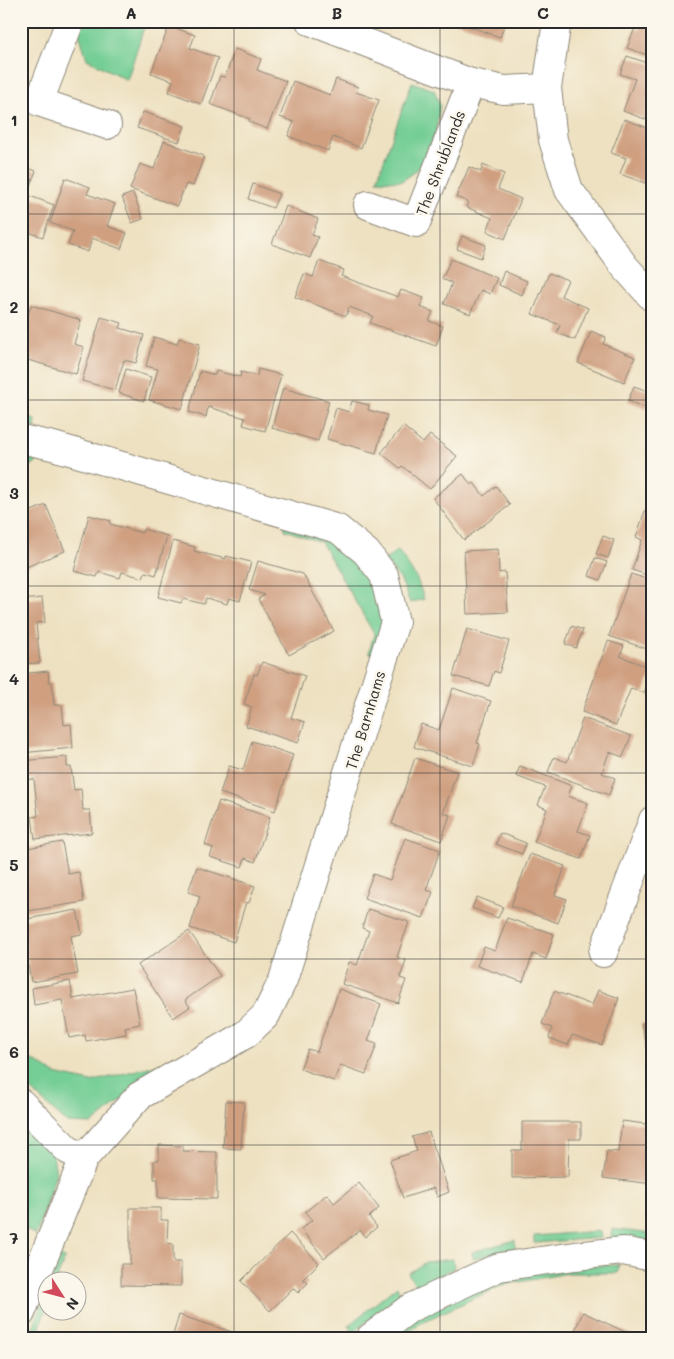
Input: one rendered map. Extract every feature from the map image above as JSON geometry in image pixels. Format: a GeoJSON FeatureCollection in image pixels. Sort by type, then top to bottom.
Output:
{"type":"FeatureCollection","features":[{"type":"Feature","properties":{"kind":"street"},"geometry":{"type":"LineString","coordinates":[[70,21],[39,102],[107,125]]}},
{"type":"Feature","properties":{"kind":"street"},"geometry":{"type":"LineString","coordinates":[[310,21],[471,83],[504,90],[547,88]]}},
{"type":"Feature","properties":{"kind":"street"},"geometry":{"type":"LineString","coordinates":[[557,21],[547,88],[553,140],[569,190],[625,267],[653,298]]}},
{"type":"Feature","properties":{"kind":"street","name":"The Shrublands"},"geometry":{"type":"LineString","coordinates":[[368,205],[416,223],[471,83]]}},
{"type":"Feature","properties":{"kind":"street","name":"The Barnhams"},"geometry":{"type":"LineString","coordinates":[[21,439],[53,446],[338,529],[366,552],[384,575],[396,622],[283,980],[266,1015],[246,1034],[139,1096],[84,1158],[21,1312]]}},
{"type":"Feature","properties":{"kind":"street"},"geometry":{"type":"LineString","coordinates":[[603,953],[651,832]]}},
{"type":"Feature","properties":{"kind":"street"},"geometry":{"type":"LineString","coordinates":[[21,1103],[68,1150],[84,1158]]}},
{"type":"Feature","properties":{"kind":"street"},"geometry":{"type":"LineString","coordinates":[[370,1338],[410,1308],[499,1267],[623,1251],[653,1257]]}},
{"type":"Feature","properties":{"kind":"green space"},"geometry":{"type":"Polygon","coordinates":[[[81,21],[146,21],[127,80],[87,59],[78,30],[81,21]]]}},
{"type":"Feature","properties":{"kind":"green space"},"geometry":{"type":"Polygon","coordinates":[[[412,82],[434,90],[440,105],[436,130],[425,160],[415,172],[402,181],[377,180],[412,82]]]}},
{"type":"Feature","properties":{"kind":"green space"},"geometry":{"type":"Polygon","coordinates":[[[21,416],[36,420],[35,428],[21,427],[21,416]]]}},
{"type":"Feature","properties":{"kind":"green space"},"geometry":{"type":"Polygon","coordinates":[[[21,452],[38,454],[37,462],[21,471],[21,452]]]}},
{"type":"Feature","properties":{"kind":"green space"},"geometry":{"type":"Polygon","coordinates":[[[285,524],[334,540],[376,578],[383,620],[375,655],[369,653],[374,634],[321,542],[285,530],[285,524]]]}},
{"type":"Feature","properties":{"kind":"green space"},"geometry":{"type":"Polygon","coordinates":[[[398,550],[417,579],[424,599],[410,603],[401,580],[385,560],[398,550]]]}},
{"type":"Feature","properties":{"kind":"green space"},"geometry":{"type":"Polygon","coordinates":[[[21,1053],[55,1074],[91,1082],[156,1065],[159,1069],[92,1124],[67,1123],[21,1079],[21,1053]]]}},
{"type":"Feature","properties":{"kind":"green space"},"geometry":{"type":"Polygon","coordinates":[[[21,1122],[53,1155],[56,1173],[36,1235],[21,1227],[21,1122]]]}},
{"type":"Feature","properties":{"kind":"green space"},"geometry":{"type":"Polygon","coordinates":[[[612,1229],[653,1234],[653,1243],[611,1238],[612,1229]]]}},
{"type":"Feature","properties":{"kind":"green space"},"geometry":{"type":"Polygon","coordinates":[[[600,1231],[601,1238],[534,1243],[534,1236],[600,1231]]]}},
{"type":"Feature","properties":{"kind":"green space"},"geometry":{"type":"Polygon","coordinates":[[[515,1240],[515,1248],[473,1259],[472,1252],[515,1240]]]}},
{"type":"Feature","properties":{"kind":"green space"},"geometry":{"type":"Polygon","coordinates":[[[61,1256],[65,1258],[60,1272],[55,1272],[61,1256]]]}},
{"type":"Feature","properties":{"kind":"green space"},"geometry":{"type":"Polygon","coordinates":[[[453,1259],[454,1268],[417,1287],[408,1273],[426,1262],[453,1259]]]}},
{"type":"Feature","properties":{"kind":"green space"},"geometry":{"type":"Polygon","coordinates":[[[619,1265],[618,1273],[568,1273],[503,1285],[420,1323],[400,1338],[389,1338],[417,1316],[502,1278],[569,1266],[619,1265]]]}},
{"type":"Feature","properties":{"kind":"green space"},"geometry":{"type":"Polygon","coordinates":[[[397,1286],[400,1294],[353,1333],[349,1325],[397,1286]]]}},
{"type":"Feature","properties":{"kind":"green space"},"geometry":{"type":"Polygon","coordinates":[[[38,1314],[38,1322],[42,1322],[36,1338],[29,1338],[38,1314]]]}},
{"type":"Feature","properties":{"kind":"building"},"geometry":{"type":"Polygon","coordinates":[[[453,21],[506,21],[500,37],[453,21]]]}},
{"type":"Feature","properties":{"kind":"building"},"geometry":{"type":"Polygon","coordinates":[[[642,21],[653,21],[653,57],[627,48],[635,28],[639,30],[642,21]]]}},
{"type":"Feature","properties":{"kind":"building"},"geometry":{"type":"Polygon","coordinates":[[[169,26],[195,35],[190,48],[218,58],[201,104],[169,92],[173,81],[151,73],[169,26]]]}},
{"type":"Feature","properties":{"kind":"building"},"geometry":{"type":"Polygon","coordinates":[[[235,49],[261,59],[257,70],[286,81],[267,129],[249,122],[250,119],[210,104],[220,76],[225,77],[235,49]]]}},
{"type":"Feature","properties":{"kind":"building"},"geometry":{"type":"Polygon","coordinates":[[[627,56],[653,65],[653,122],[623,111],[635,79],[620,74],[627,56]]]}},
{"type":"Feature","properties":{"kind":"building"},"geometry":{"type":"Polygon","coordinates":[[[336,79],[358,87],[356,92],[379,100],[361,148],[333,137],[328,151],[288,136],[294,122],[280,117],[293,81],[330,95],[336,79]]]}},
{"type":"Feature","properties":{"kind":"building"},"geometry":{"type":"Polygon","coordinates":[[[143,112],[185,126],[179,142],[137,128],[143,112]]]}},
{"type":"Feature","properties":{"kind":"building"},"geometry":{"type":"Polygon","coordinates":[[[624,119],[653,130],[653,186],[620,174],[626,158],[611,153],[624,119]]]}},
{"type":"Feature","properties":{"kind":"building"},"geometry":{"type":"Polygon","coordinates":[[[164,141],[204,156],[193,186],[186,184],[177,206],[130,189],[140,164],[154,169],[164,141]]]}},
{"type":"Feature","properties":{"kind":"building"},"geometry":{"type":"Polygon","coordinates":[[[21,165],[36,171],[21,208],[21,165]]]}},
{"type":"Feature","properties":{"kind":"building"},"geometry":{"type":"Polygon","coordinates":[[[483,165],[504,174],[498,189],[521,199],[505,239],[487,231],[492,218],[466,207],[468,202],[456,197],[469,167],[481,172],[483,165]]]}},
{"type":"Feature","properties":{"kind":"building"},"geometry":{"type":"Polygon","coordinates":[[[65,178],[90,187],[87,194],[115,204],[107,226],[127,233],[121,249],[92,238],[88,252],[68,245],[73,231],[50,223],[65,178]]]}},
{"type":"Feature","properties":{"kind":"building"},"geometry":{"type":"Polygon","coordinates":[[[253,184],[279,194],[273,208],[248,199],[253,184]]]}},
{"type":"Feature","properties":{"kind":"building"},"geometry":{"type":"Polygon","coordinates":[[[133,193],[143,219],[132,223],[122,197],[133,193]]]}},
{"type":"Feature","properties":{"kind":"building"},"geometry":{"type":"Polygon","coordinates":[[[30,196],[54,205],[43,237],[21,230],[21,222],[30,196]]]}},
{"type":"Feature","properties":{"kind":"building"},"geometry":{"type":"Polygon","coordinates":[[[286,206],[318,219],[312,235],[318,237],[310,258],[272,244],[286,206]]]}},
{"type":"Feature","properties":{"kind":"building"},"geometry":{"type":"Polygon","coordinates":[[[462,236],[486,245],[481,258],[457,249],[462,236]]]}},
{"type":"Feature","properties":{"kind":"building"},"geometry":{"type":"Polygon","coordinates":[[[451,259],[497,278],[490,294],[481,290],[470,314],[444,304],[452,283],[442,279],[451,259]]]}},
{"type":"Feature","properties":{"kind":"building"},"geometry":{"type":"Polygon","coordinates":[[[319,261],[344,270],[341,276],[398,297],[401,290],[424,298],[420,307],[433,312],[429,321],[443,326],[436,346],[370,323],[373,316],[349,307],[346,316],[295,297],[304,274],[313,277],[319,261]]]}},
{"type":"Feature","properties":{"kind":"building"},"geometry":{"type":"Polygon","coordinates":[[[504,271],[527,281],[522,295],[499,285],[504,271]]]}},
{"type":"Feature","properties":{"kind":"building"},"geometry":{"type":"Polygon","coordinates":[[[549,273],[568,280],[561,296],[588,308],[575,340],[557,333],[560,325],[532,314],[549,273]]]}},
{"type":"Feature","properties":{"kind":"building"},"geometry":{"type":"Polygon","coordinates":[[[31,305],[81,320],[74,344],[84,347],[76,374],[21,358],[21,339],[31,305]]]}},
{"type":"Feature","properties":{"kind":"building"},"geometry":{"type":"Polygon","coordinates":[[[101,317],[122,323],[120,328],[144,335],[136,363],[124,360],[115,390],[82,381],[101,317]]]}},
{"type":"Feature","properties":{"kind":"building"},"geometry":{"type":"Polygon","coordinates":[[[591,331],[606,337],[603,344],[635,357],[624,382],[578,363],[591,331]]]}},
{"type":"Feature","properties":{"kind":"building"},"geometry":{"type":"Polygon","coordinates":[[[154,337],[177,344],[179,338],[200,344],[182,409],[149,400],[158,369],[146,366],[154,337]]]}},
{"type":"Feature","properties":{"kind":"building"},"geometry":{"type":"Polygon","coordinates":[[[126,369],[151,377],[144,401],[119,393],[126,369]]]}},
{"type":"Feature","properties":{"kind":"building"},"geometry":{"type":"Polygon","coordinates":[[[258,369],[281,375],[265,431],[243,425],[245,418],[208,407],[206,417],[189,412],[200,371],[215,375],[216,371],[240,377],[241,372],[257,376],[258,369]]]}},
{"type":"Feature","properties":{"kind":"building"},"geometry":{"type":"Polygon","coordinates":[[[634,386],[653,393],[646,408],[628,401],[634,386]]]}},
{"type":"Feature","properties":{"kind":"building"},"geometry":{"type":"Polygon","coordinates":[[[283,388],[329,401],[318,441],[272,428],[283,388]]]}},
{"type":"Feature","properties":{"kind":"building"},"geometry":{"type":"Polygon","coordinates":[[[352,401],[369,405],[368,410],[387,415],[376,453],[327,439],[336,408],[349,412],[352,401]]]}},
{"type":"Feature","properties":{"kind":"building"},"geometry":{"type":"Polygon","coordinates":[[[403,426],[423,443],[430,435],[457,456],[430,489],[402,466],[400,468],[381,453],[403,426]]]}},
{"type":"Feature","properties":{"kind":"building"},"geometry":{"type":"Polygon","coordinates":[[[463,474],[471,485],[474,483],[484,496],[496,486],[510,505],[464,540],[433,498],[463,474]]]}},
{"type":"Feature","properties":{"kind":"building"},"geometry":{"type":"Polygon","coordinates":[[[46,505],[65,551],[21,569],[21,515],[46,505]]]}},
{"type":"Feature","properties":{"kind":"building"},"geometry":{"type":"Polygon","coordinates":[[[647,505],[653,507],[653,577],[632,570],[642,540],[636,537],[647,505]]]}},
{"type":"Feature","properties":{"kind":"building"},"geometry":{"type":"Polygon","coordinates":[[[89,515],[111,521],[110,524],[142,533],[143,529],[167,536],[156,575],[145,572],[143,578],[122,572],[120,578],[99,572],[97,577],[74,571],[89,515]]]}},
{"type":"Feature","properties":{"kind":"building"},"geometry":{"type":"Polygon","coordinates":[[[603,536],[614,540],[608,558],[596,554],[603,536]]]}},
{"type":"Feature","properties":{"kind":"building"},"geometry":{"type":"Polygon","coordinates":[[[173,541],[195,547],[194,551],[226,559],[226,556],[251,562],[240,601],[229,598],[227,604],[206,598],[204,604],[183,599],[181,603],[158,597],[173,541]]]}},
{"type":"Feature","properties":{"kind":"building"},"geometry":{"type":"Polygon","coordinates":[[[498,549],[499,573],[505,572],[508,612],[467,614],[464,551],[498,549]]]}},
{"type":"Feature","properties":{"kind":"building"},"geometry":{"type":"Polygon","coordinates":[[[595,558],[607,562],[600,580],[589,576],[595,558]]]}},
{"type":"Feature","properties":{"kind":"building"},"geometry":{"type":"Polygon","coordinates":[[[258,561],[303,574],[334,631],[289,655],[258,599],[265,595],[249,590],[258,561]]]}},
{"type":"Feature","properties":{"kind":"building"},"geometry":{"type":"Polygon","coordinates":[[[631,574],[653,581],[653,651],[609,636],[631,574]]]}},
{"type":"Feature","properties":{"kind":"building"},"geometry":{"type":"Polygon","coordinates":[[[42,598],[45,622],[36,623],[40,663],[21,664],[21,600],[42,598]]]}},
{"type":"Feature","properties":{"kind":"building"},"geometry":{"type":"Polygon","coordinates":[[[572,626],[583,630],[576,648],[565,644],[572,626]]]}},
{"type":"Feature","properties":{"kind":"building"},"geometry":{"type":"Polygon","coordinates":[[[467,629],[509,641],[499,673],[494,671],[489,686],[453,676],[467,629]]]}},
{"type":"Feature","properties":{"kind":"building"},"geometry":{"type":"Polygon","coordinates":[[[608,641],[624,646],[620,656],[653,669],[644,693],[631,688],[616,725],[582,712],[608,641]]]}},
{"type":"Feature","properties":{"kind":"building"},"geometry":{"type":"Polygon","coordinates":[[[262,662],[305,676],[291,718],[305,722],[298,743],[246,726],[252,707],[244,704],[254,674],[257,675],[262,662]]]}},
{"type":"Feature","properties":{"kind":"building"},"geometry":{"type":"Polygon","coordinates":[[[48,671],[49,682],[52,682],[54,705],[62,705],[64,725],[71,724],[73,748],[21,753],[21,674],[48,671]]]}},
{"type":"Feature","properties":{"kind":"building"},"geometry":{"type":"Polygon","coordinates":[[[453,688],[491,701],[477,743],[480,744],[473,766],[414,747],[421,724],[439,730],[453,688]]]}},
{"type":"Feature","properties":{"kind":"building"},"geometry":{"type":"Polygon","coordinates":[[[583,718],[631,736],[623,757],[609,752],[602,773],[615,778],[609,795],[548,772],[554,757],[567,762],[583,718]]]}},
{"type":"Feature","properties":{"kind":"building"},"geometry":{"type":"Polygon","coordinates":[[[252,741],[293,755],[275,811],[220,793],[229,766],[243,770],[252,741]]]}},
{"type":"Feature","properties":{"kind":"building"},"geometry":{"type":"Polygon","coordinates":[[[67,757],[67,767],[71,767],[74,790],[81,789],[83,810],[90,810],[92,833],[35,839],[32,817],[38,816],[34,779],[23,780],[21,761],[67,757]]]}},
{"type":"Feature","properties":{"kind":"building"},"geometry":{"type":"Polygon","coordinates":[[[415,758],[457,772],[443,813],[450,815],[441,841],[392,824],[415,758]]]}},
{"type":"Feature","properties":{"kind":"building"},"geometry":{"type":"Polygon","coordinates":[[[520,766],[572,786],[568,796],[588,803],[578,831],[590,835],[581,859],[534,842],[547,809],[538,805],[545,787],[516,776],[520,766]]]}},
{"type":"Feature","properties":{"kind":"building"},"geometry":{"type":"Polygon","coordinates":[[[219,801],[270,817],[255,862],[245,858],[242,867],[210,857],[213,848],[205,845],[219,801]]]}},
{"type":"Feature","properties":{"kind":"building"},"geometry":{"type":"Polygon","coordinates":[[[500,833],[526,843],[522,854],[496,844],[500,833]]]}},
{"type":"Feature","properties":{"kind":"building"},"geometry":{"type":"Polygon","coordinates":[[[405,838],[440,850],[426,890],[433,892],[423,918],[364,898],[373,874],[390,880],[405,838]]]}},
{"type":"Feature","properties":{"kind":"building"},"geometry":{"type":"Polygon","coordinates":[[[62,842],[68,874],[79,872],[84,902],[21,912],[21,893],[24,893],[21,880],[21,849],[62,842]]]}},
{"type":"Feature","properties":{"kind":"building"},"geometry":{"type":"Polygon","coordinates":[[[530,854],[565,866],[555,895],[567,899],[558,923],[511,906],[530,854]]]}},
{"type":"Feature","properties":{"kind":"building"},"geometry":{"type":"Polygon","coordinates":[[[197,867],[255,886],[249,903],[246,902],[234,942],[190,928],[200,896],[188,892],[197,867]]]}},
{"type":"Feature","properties":{"kind":"building"},"geometry":{"type":"Polygon","coordinates":[[[477,897],[503,907],[498,918],[472,908],[477,897]]]}},
{"type":"Feature","properties":{"kind":"building"},"geometry":{"type":"Polygon","coordinates":[[[368,909],[409,922],[397,957],[406,960],[400,978],[406,980],[398,1003],[342,984],[349,962],[357,965],[369,931],[362,928],[368,909]]]}},
{"type":"Feature","properties":{"kind":"building"},"geometry":{"type":"Polygon","coordinates":[[[77,910],[82,934],[71,936],[78,974],[31,982],[24,939],[21,940],[21,920],[77,910]]]}},
{"type":"Feature","properties":{"kind":"building"},"geometry":{"type":"Polygon","coordinates":[[[507,918],[554,934],[546,959],[533,954],[523,982],[477,966],[484,947],[495,951],[507,918]]]}},
{"type":"Feature","properties":{"kind":"building"},"geometry":{"type":"Polygon","coordinates":[[[189,931],[220,976],[185,1000],[190,1007],[173,1018],[138,965],[189,931]]]}},
{"type":"Feature","properties":{"kind":"building"},"geometry":{"type":"Polygon","coordinates":[[[653,967],[653,979],[649,977],[653,967]]]}},
{"type":"Feature","properties":{"kind":"building"},"geometry":{"type":"Polygon","coordinates":[[[70,981],[73,999],[133,988],[140,1024],[125,1027],[126,1034],[86,1041],[85,1035],[69,1038],[62,1000],[34,1005],[32,988],[70,981]]]}},
{"type":"Feature","properties":{"kind":"building"},"geometry":{"type":"Polygon","coordinates":[[[339,989],[381,1004],[368,1041],[377,1044],[366,1074],[340,1065],[334,1081],[300,1069],[308,1049],[317,1052],[339,989]]]}},
{"type":"Feature","properties":{"kind":"building"},"geometry":{"type":"Polygon","coordinates":[[[598,990],[619,998],[602,1045],[572,1035],[568,1045],[549,1038],[552,1028],[542,1024],[554,991],[592,1005],[598,990]]]}},
{"type":"Feature","properties":{"kind":"building"},"geometry":{"type":"Polygon","coordinates":[[[653,1020],[653,1048],[648,1050],[641,1024],[653,1020]]]}},
{"type":"Feature","properties":{"kind":"building"},"geometry":{"type":"Polygon","coordinates":[[[226,1101],[244,1102],[241,1149],[223,1148],[226,1101]]]}},
{"type":"Feature","properties":{"kind":"building"},"geometry":{"type":"Polygon","coordinates":[[[622,1121],[653,1125],[653,1184],[603,1178],[607,1151],[618,1152],[622,1121]]]}},
{"type":"Feature","properties":{"kind":"building"},"geometry":{"type":"Polygon","coordinates":[[[522,1122],[581,1122],[581,1139],[569,1139],[568,1177],[512,1178],[512,1150],[522,1150],[522,1122]]]}},
{"type":"Feature","properties":{"kind":"building"},"geometry":{"type":"Polygon","coordinates":[[[429,1132],[449,1192],[437,1197],[434,1188],[403,1198],[390,1160],[417,1151],[412,1137],[429,1132]]]}},
{"type":"Feature","properties":{"kind":"building"},"geometry":{"type":"Polygon","coordinates":[[[159,1145],[183,1146],[183,1151],[217,1152],[217,1199],[158,1198],[158,1179],[154,1179],[154,1160],[159,1160],[159,1145]]]}},
{"type":"Feature","properties":{"kind":"building"},"geometry":{"type":"Polygon","coordinates":[[[359,1183],[379,1208],[369,1217],[377,1227],[365,1237],[360,1230],[324,1258],[301,1229],[312,1220],[305,1212],[327,1194],[334,1203],[359,1183]]]}},
{"type":"Feature","properties":{"kind":"building"},"geometry":{"type":"Polygon","coordinates":[[[130,1208],[161,1208],[161,1220],[168,1220],[167,1243],[173,1244],[173,1262],[181,1262],[181,1286],[121,1285],[121,1264],[130,1264],[130,1208]]]}},
{"type":"Feature","properties":{"kind":"building"},"geometry":{"type":"Polygon","coordinates":[[[290,1233],[319,1263],[303,1279],[308,1283],[298,1293],[293,1288],[270,1311],[241,1281],[290,1233]]]}},
{"type":"Feature","properties":{"kind":"building"},"geometry":{"type":"Polygon","coordinates":[[[583,1312],[638,1338],[574,1338],[572,1337],[583,1312]]]}},
{"type":"Feature","properties":{"kind":"building"},"geometry":{"type":"Polygon","coordinates":[[[179,1315],[235,1333],[233,1338],[172,1338],[179,1315]]]}}]}
